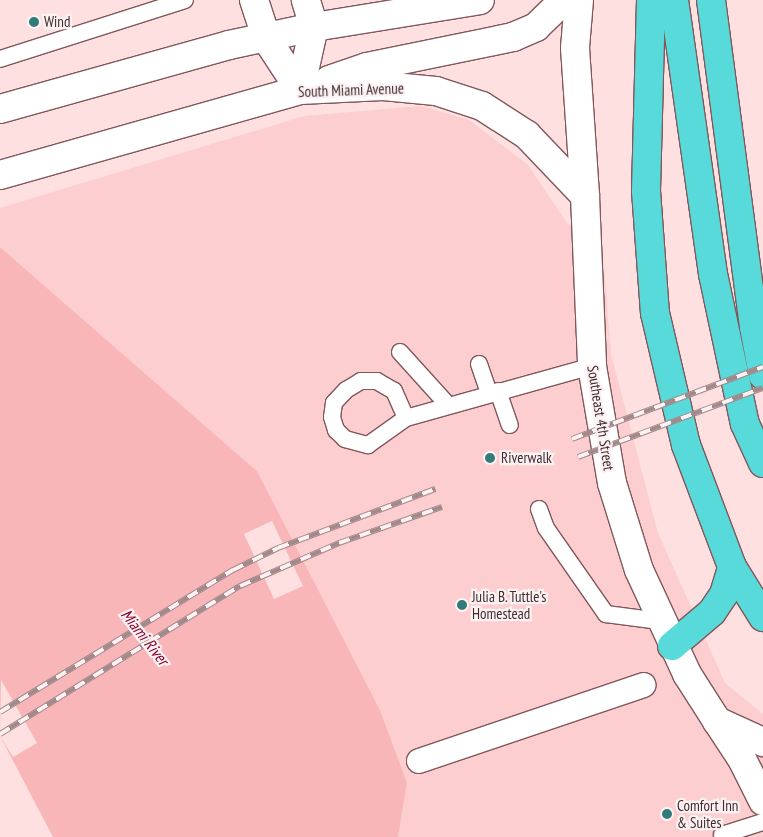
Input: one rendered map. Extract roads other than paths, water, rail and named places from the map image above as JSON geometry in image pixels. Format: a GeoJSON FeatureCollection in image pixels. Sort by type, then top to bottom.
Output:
{"type":"FeatureCollection","features":[{"type":"Feature","properties":{"kind":"highway"},"geometry":{"type":"LineString","coordinates":[[650,0],[646,191],[655,313],[686,445],[732,567],[763,617]]}},
{"type":"Feature","properties":{"kind":"highway"},"geometry":{"type":"LineString","coordinates":[[674,0],[713,274],[745,424],[763,463]]}},
{"type":"Feature","properties":{"kind":"highway"},"geometry":{"type":"LineString","coordinates":[[711,0],[754,327],[763,375]]}},
{"type":"Feature","properties":{"kind":"highway"},"geometry":{"type":"LineString","coordinates":[[672,646],[712,612],[724,594],[732,567]]}},
{"type":"Feature","properties":{"kind":"main road"},"geometry":{"type":"LineString","coordinates":[[254,0],[266,38],[300,90]]}},
{"type":"Feature","properties":{"kind":"main road"},"geometry":{"type":"LineString","coordinates":[[300,90],[314,27],[306,0]]}},
{"type":"Feature","properties":{"kind":"main road"},"geometry":{"type":"LineString","coordinates":[[0,109],[148,65],[314,27],[480,0]]}},
{"type":"Feature","properties":{"kind":"main road"},"geometry":{"type":"LineString","coordinates":[[300,90],[367,67],[513,37],[536,27],[564,0]]}},
{"type":"Feature","properties":{"kind":"main road","name":"Southeast 4th Street"},"geometry":{"type":"LineString","coordinates":[[579,0],[574,48],[585,196],[592,366],[612,483],[636,562],[660,621],[672,646],[742,759],[763,801]]}},
{"type":"Feature","properties":{"kind":"main road","name":"South Miami Avenue"},"geometry":{"type":"LineString","coordinates":[[0,175],[53,158],[300,90],[392,86],[460,97],[506,119],[527,135],[585,196]]}},
{"type":"Feature","properties":{"kind":"main road"},"geometry":{"type":"LineString","coordinates":[[717,721],[763,742]]}},
{"type":"Feature","properties":{"kind":"street"},"geometry":{"type":"LineString","coordinates":[[419,761],[644,685]]}},
{"type":"Feature","properties":{"kind":"lane"},"geometry":{"type":"LineString","coordinates":[[0,59],[185,0]]}},
{"type":"Feature","properties":{"kind":"lane"},"geometry":{"type":"LineString","coordinates":[[400,352],[447,404]]}},
{"type":"Feature","properties":{"kind":"lane"},"geometry":{"type":"LineString","coordinates":[[479,364],[510,425]]}},
{"type":"Feature","properties":{"kind":"lane"},"geometry":{"type":"LineString","coordinates":[[406,418],[394,391],[377,382],[361,381],[346,390],[334,403],[332,417],[336,430],[345,439],[368,445],[406,418],[447,404],[592,366]]}},
{"type":"Feature","properties":{"kind":"lane"},"geometry":{"type":"LineString","coordinates":[[539,509],[546,528],[606,614],[660,621]]}},
{"type":"Feature","properties":{"kind":"lane"},"geometry":{"type":"LineString","coordinates":[[722,835],[763,822]]}},
{"type":"Feature","properties":{"kind":"water","name":"Miami River"},"geometry":{"type":"Polygon","coordinates":[[[0,247],[257,471],[380,710],[407,783],[398,837],[53,837],[0,736],[0,247]]]}},
{"type":"Feature","properties":{"kind":"railway"},"geometry":{"type":"LineString","coordinates":[[572,439],[763,367]]}},
{"type":"Feature","properties":{"kind":"railway"},"geometry":{"type":"LineString","coordinates":[[578,457],[763,388]]}},
{"type":"Feature","properties":{"kind":"railway"},"geometry":{"type":"LineString","coordinates":[[0,712],[233,570],[278,548],[435,489]]}},
{"type":"Feature","properties":{"kind":"railway"},"geometry":{"type":"LineString","coordinates":[[0,734],[240,586],[339,543],[442,507]]}},
{"type":"Feature","properties":{"kind":"place","name":"Wind"},"geometry":{"type":"Point","coordinates":[34,22]}},
{"type":"Feature","properties":{"kind":"place","name":"Riverwalk"},"geometry":{"type":"Point","coordinates":[490,458]}},
{"type":"Feature","properties":{"kind":"place","name":"Julia B. Tuttle's Homestead"},"geometry":{"type":"Point","coordinates":[462,605]}},
{"type":"Feature","properties":{"kind":"place","name":"Comfort Inn & Suites"},"geometry":{"type":"Point","coordinates":[667,814]}}]}
